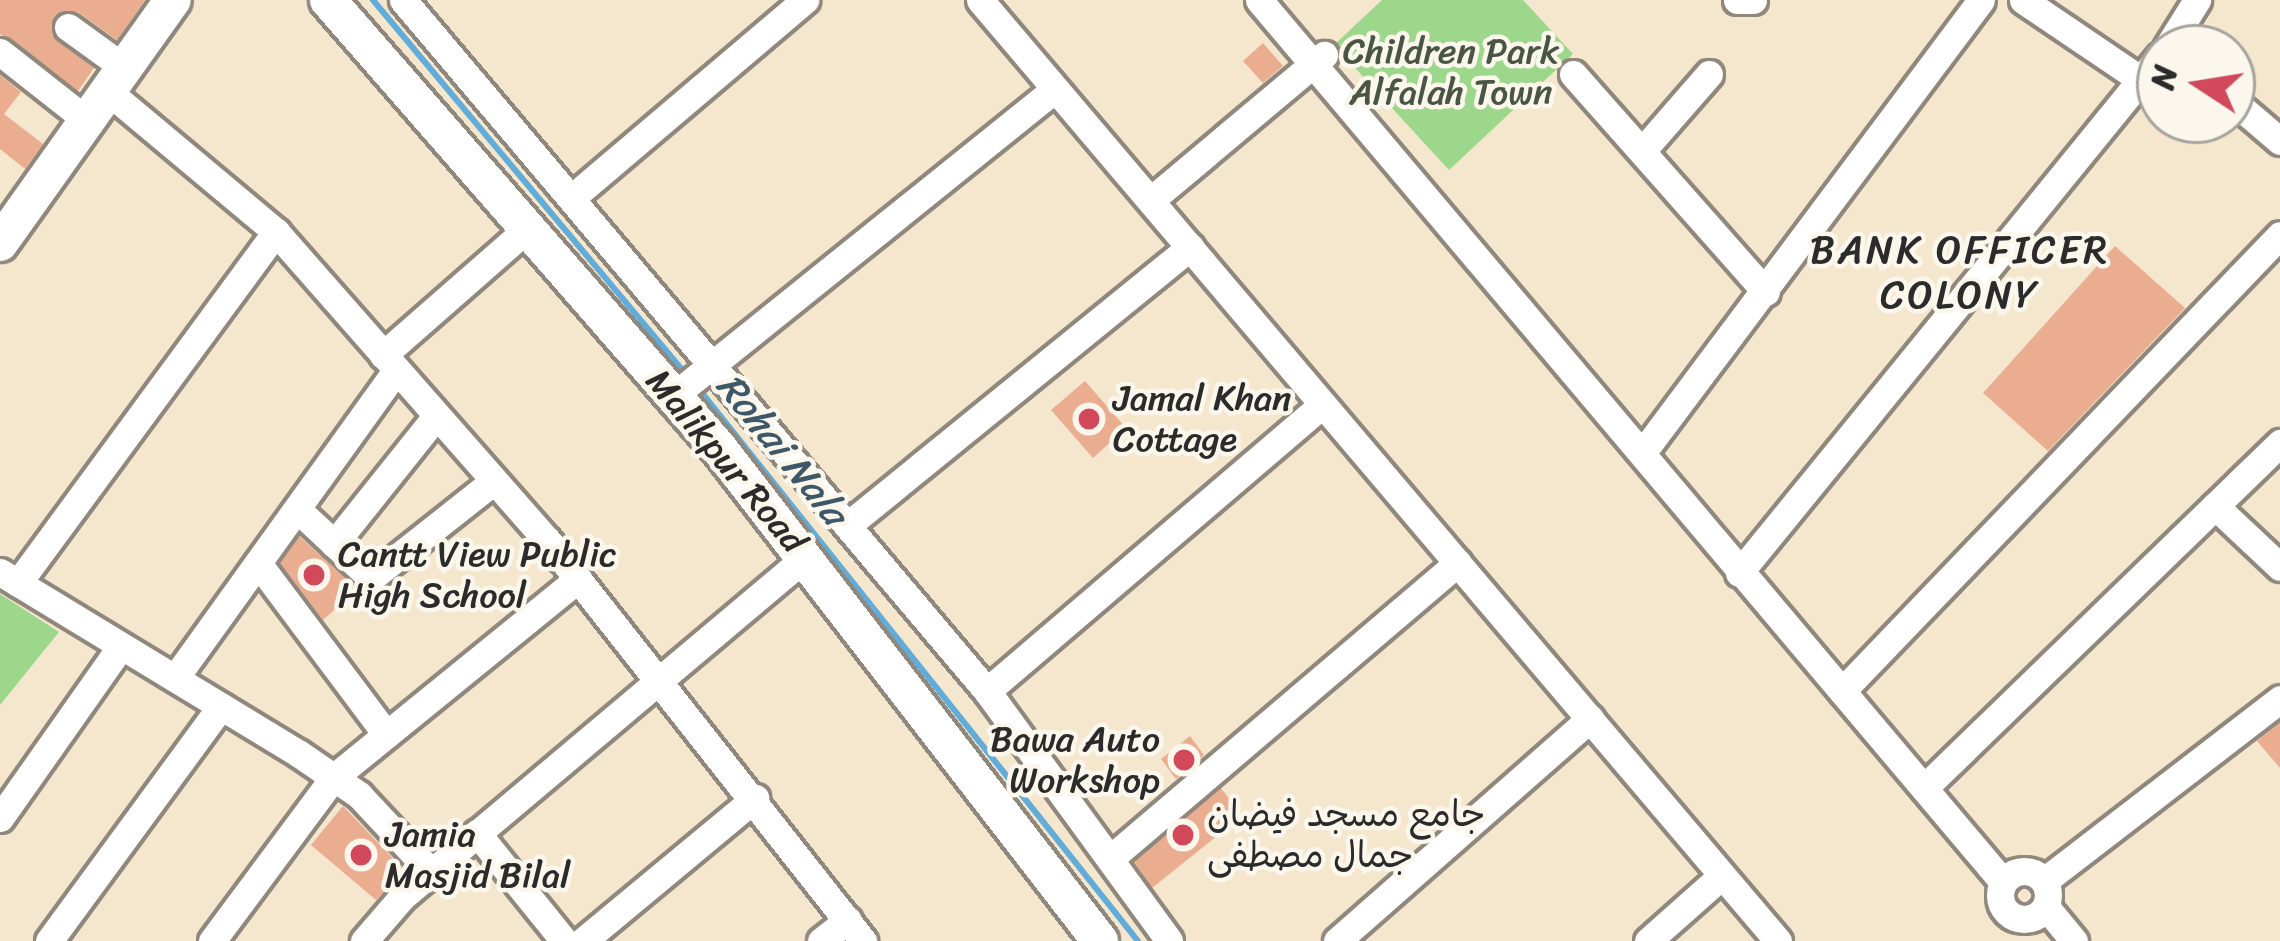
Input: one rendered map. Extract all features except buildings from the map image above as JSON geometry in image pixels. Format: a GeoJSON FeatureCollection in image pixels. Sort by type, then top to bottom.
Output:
{"type":"FeatureCollection","features":[{"type":"Feature","properties":{"kind":"street"},"geometry":{"type":"LineString","coordinates":[[7,219],[108,95],[173,0]]}},
{"type":"Feature","properties":{"kind":"street","name":"Malikpur Road"},"geometry":{"type":"LineString","coordinates":[[328,0],[529,227],[693,382],[807,556],[1100,941]]}},
{"type":"Feature","properties":{"kind":"street"},"geometry":{"type":"LineString","coordinates":[[403,0],[575,195],[693,382],[848,525],[987,691],[1112,856],[1168,941]]}},
{"type":"Feature","properties":{"kind":"street"},"geometry":{"type":"LineString","coordinates":[[575,195],[805,0]]}},
{"type":"Feature","properties":{"kind":"street"},"geometry":{"type":"LineString","coordinates":[[980,0],[1778,941]]}},
{"type":"Feature","properties":{"kind":"street"},"geometry":{"type":"LineString","coordinates":[[1259,0],[1318,60],[1649,444],[1745,567]]}},
{"type":"Feature","properties":{"kind":"street"},"geometry":{"type":"LineString","coordinates":[[1277,0],[1318,60],[2008,878],[2050,941]]}},
{"type":"Feature","properties":{"kind":"street"},"geometry":{"type":"LineString","coordinates":[[1649,444],[1981,0]]}},
{"type":"Feature","properties":{"kind":"street"},"geometry":{"type":"LineString","coordinates":[[2023,0],[2136,77]]}},
{"type":"Feature","properties":{"kind":"street"},"geometry":{"type":"LineString","coordinates":[[68,27],[108,95]]}},
{"type":"Feature","properties":{"kind":"street"},"geometry":{"type":"LineString","coordinates":[[0,52],[108,95],[276,232],[578,579],[855,930],[821,941]]}},
{"type":"Feature","properties":{"kind":"street"},"geometry":{"type":"LineString","coordinates":[[1151,200],[1318,60]]}},
{"type":"Feature","properties":{"kind":"street"},"geometry":{"type":"LineString","coordinates":[[1574,74],[1766,292]]}},
{"type":"Feature","properties":{"kind":"street"},"geometry":{"type":"LineString","coordinates":[[1642,151],[1709,74]]}},
{"type":"Feature","properties":{"kind":"street"},"geometry":{"type":"LineString","coordinates":[[1745,567],[2136,80]]}},
{"type":"Feature","properties":{"kind":"street"},"geometry":{"type":"LineString","coordinates":[[693,382],[1055,89]]}},
{"type":"Feature","properties":{"kind":"street"},"geometry":{"type":"LineString","coordinates":[[2256,120],[2280,141]]}},
{"type":"Feature","properties":{"kind":"street"},"geometry":{"type":"LineString","coordinates":[[175,678],[297,509],[389,363],[529,227]]}},
{"type":"Feature","properties":{"kind":"street"},"geometry":{"type":"LineString","coordinates":[[276,232],[9,578],[333,778],[431,872]]}},
{"type":"Feature","properties":{"kind":"street"},"geometry":{"type":"LineString","coordinates":[[1847,686],[2280,235]]}},
{"type":"Feature","properties":{"kind":"street"},"geometry":{"type":"LineString","coordinates":[[848,525],[1190,247]]}},
{"type":"Feature","properties":{"kind":"street"},"geometry":{"type":"LineString","coordinates":[[987,691],[1322,405]]}},
{"type":"Feature","properties":{"kind":"street"},"geometry":{"type":"LineString","coordinates":[[334,544],[436,416]]}},
{"type":"Feature","properties":{"kind":"street"},"geometry":{"type":"LineString","coordinates":[[1929,783],[2280,443]]}},
{"type":"Feature","properties":{"kind":"street"},"geometry":{"type":"LineString","coordinates":[[297,509],[371,578],[494,482]]}},
{"type":"Feature","properties":{"kind":"street"},"geometry":{"type":"LineString","coordinates":[[2215,506],[2280,567]]}},
{"type":"Feature","properties":{"kind":"street"},"geometry":{"type":"LineString","coordinates":[[364,941],[431,872],[807,556]]}},
{"type":"Feature","properties":{"kind":"street"},"geometry":{"type":"LineString","coordinates":[[258,562],[386,734]]}},
{"type":"Feature","properties":{"kind":"street"},"geometry":{"type":"LineString","coordinates":[[1112,856],[1458,563]]}},
{"type":"Feature","properties":{"kind":"street"},"geometry":{"type":"LineString","coordinates":[[212,941],[333,778],[578,579]]}},
{"type":"Feature","properties":{"kind":"street"},"geometry":{"type":"LineString","coordinates":[[0,818],[121,646]]}},
{"type":"Feature","properties":{"kind":"street"},"geometry":{"type":"LineString","coordinates":[[2028,913],[2280,699]]}},
{"type":"Feature","properties":{"kind":"street"},"geometry":{"type":"LineString","coordinates":[[49,941],[221,706]]}},
{"type":"Feature","properties":{"kind":"street"},"geometry":{"type":"LineString","coordinates":[[1336,941],[1590,719]]}},
{"type":"Feature","properties":{"kind":"street"},"geometry":{"type":"LineString","coordinates":[[583,941],[755,798]]}},
{"type":"Feature","properties":{"kind":"street"},"geometry":{"type":"LineString","coordinates":[[477,833],[564,941]]}},
{"type":"Feature","properties":{"kind":"street"},"geometry":{"type":"LineString","coordinates":[[1648,941],[1720,877]]}},
{"type":"Feature","properties":{"kind":"street"},"geometry":{"type":"LineString","coordinates":[[2008,878],[2001,904],[2028,913],[2074,941]]}},
{"type":"Feature","properties":{"kind":"green space","name":"Children Park Alfalah Town"},"geometry":{"type":"Polygon","coordinates":[[[1382,0],[1523,0],[1573,54],[1449,170],[1334,45],[1382,0]]]}},
{"type":"Feature","properties":{"kind":"green space"},"geometry":{"type":"Polygon","coordinates":[[[0,594],[59,632],[0,705],[0,594]]]}},
{"type":"Feature","properties":{"kind":"waterway","name":"Rohai Nala"},"geometry":{"type":"LineString","coordinates":[[373,0],[687,375]]}},
{"type":"Feature","properties":{"kind":"waterway","name":"Rohai Nala"},"geometry":{"type":"LineString","coordinates":[[699,389],[1138,941]]}},
{"type":"Feature","properties":{"kind":"place","name":"Jamal Khan Cottage"},"geometry":{"type":"Point","coordinates":[1089,419]}},
{"type":"Feature","properties":{"kind":"place","name":"Cantt View Public High School"},"geometry":{"type":"Point","coordinates":[314,575]}},
{"type":"Feature","properties":{"kind":"place","name":"Bawa Auto Workshop"},"geometry":{"type":"Point","coordinates":[1184,760]}},
{"type":"Feature","properties":{"kind":"place","name":"جامع مسجد فیضان جمال مصطفی"},"geometry":{"type":"Point","coordinates":[1183,835]}},
{"type":"Feature","properties":{"kind":"place","name":"Jamia Masjid Bilal"},"geometry":{"type":"Point","coordinates":[361,855]}},
{"type":"Feature","properties":{"kind":"district","name":"BANK OFFICER COLONY"},"geometry":{"type":"Point","coordinates":[1960,274]}}]}
